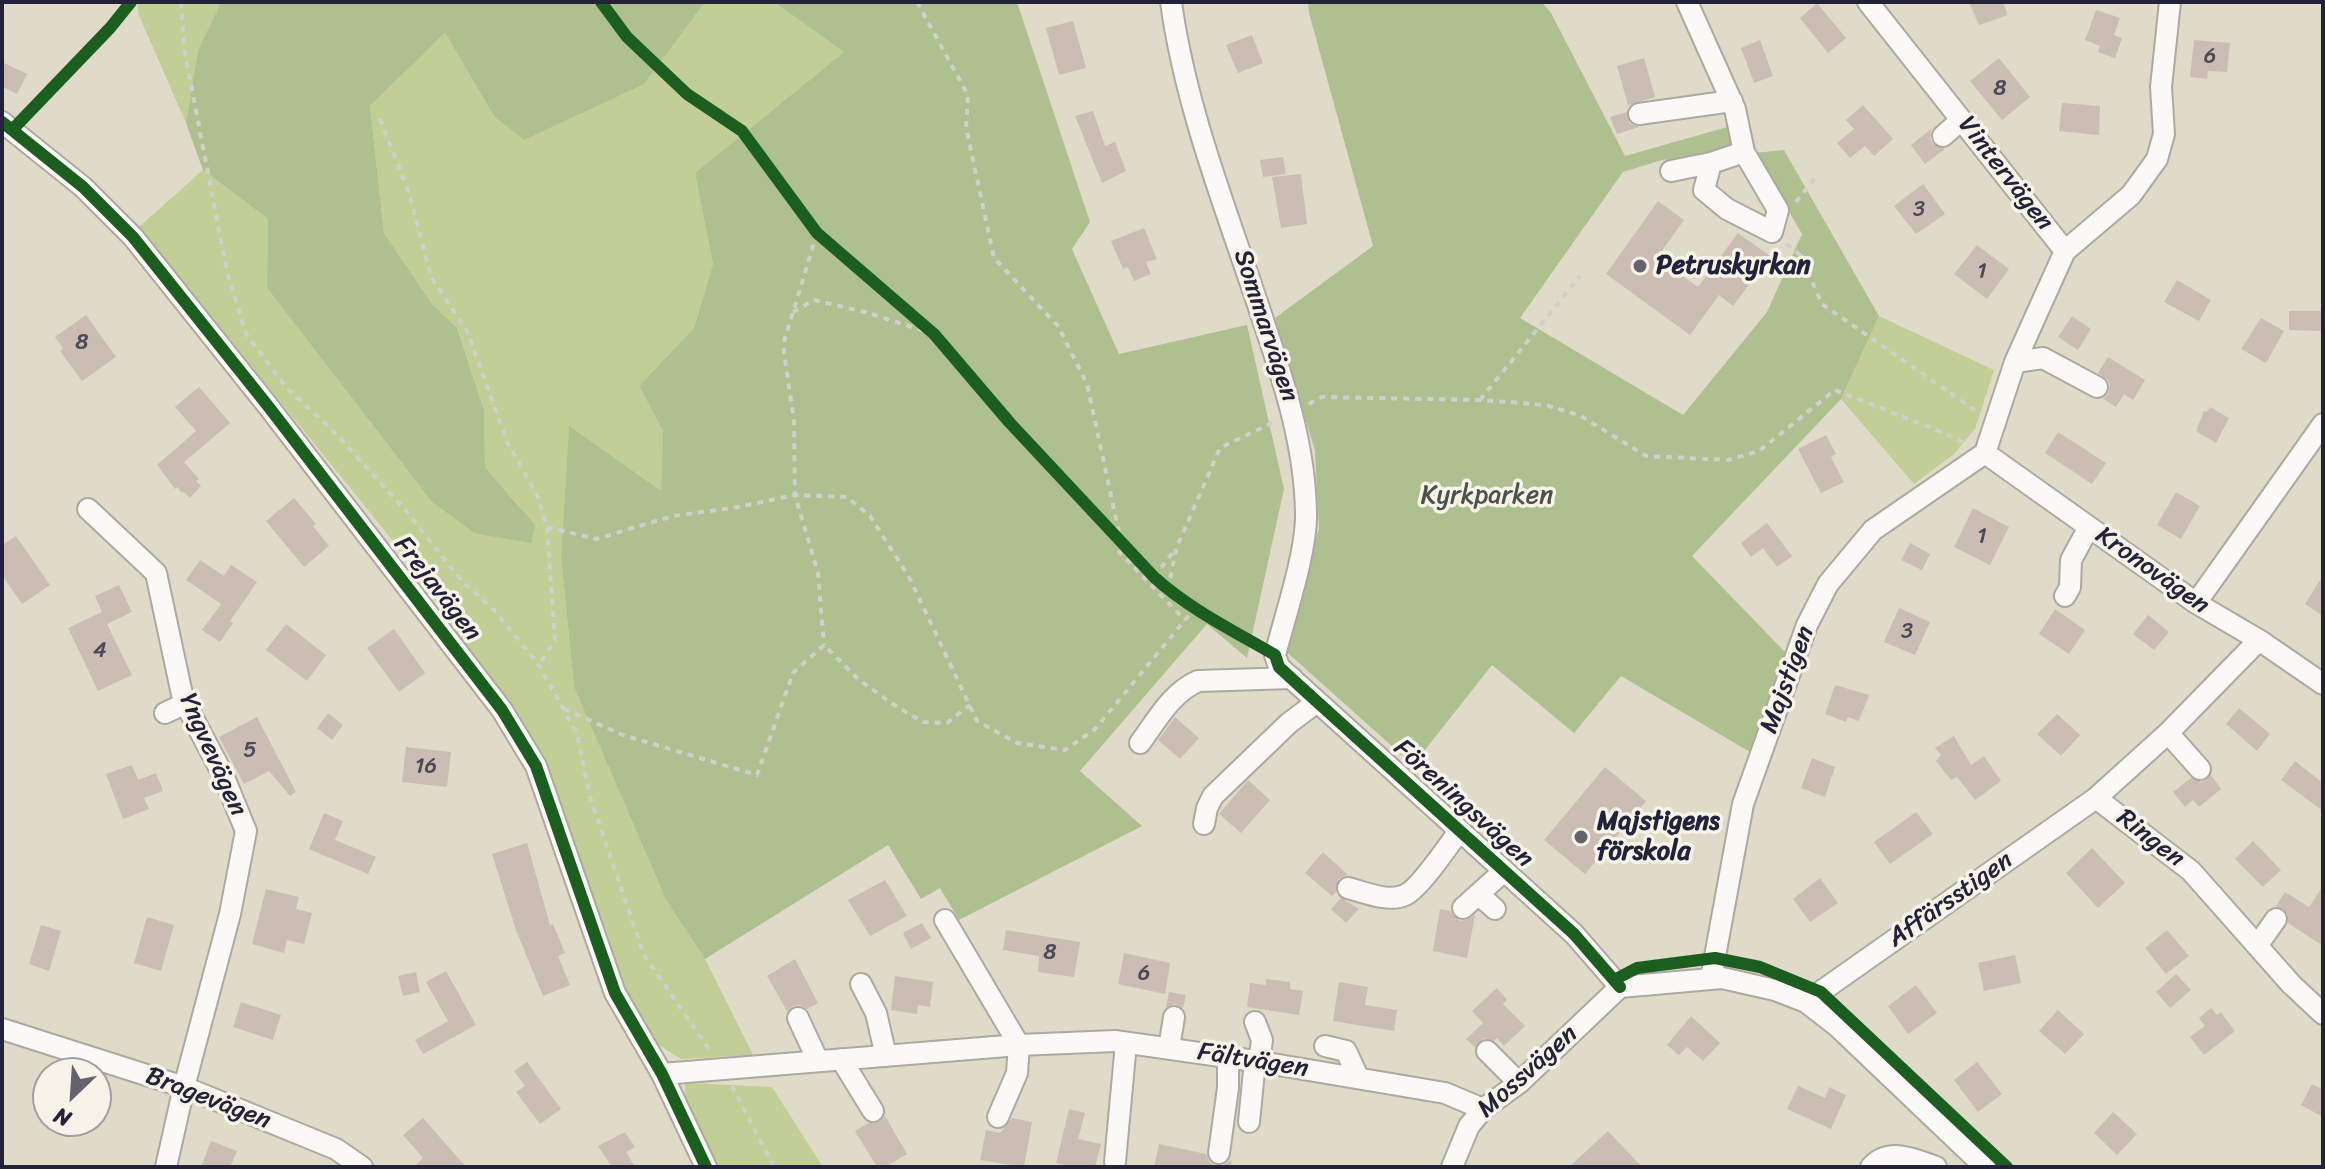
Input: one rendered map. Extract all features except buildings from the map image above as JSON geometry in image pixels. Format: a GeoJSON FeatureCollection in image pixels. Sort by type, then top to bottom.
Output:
{"type":"FeatureCollection","features":[{"type":"Feature","properties":{"kind":"street","name":"Sommarvägen"},"geometry":{"type":"LineString","coordinates":[[1171,2],[1190,93],[1294,412],[1307,514],[1301,553],[1275,655]]}},
{"type":"Feature","properties":{"kind":"street"},"geometry":{"type":"LineString","coordinates":[[1687,2],[1732,101],[1744,152],[1778,210],[1772,232],[1727,209],[1704,190],[1711,163]]}},
{"type":"Feature","properties":{"kind":"street","name":"Vintervägen"},"geometry":{"type":"LineString","coordinates":[[1868,2],[2065,251],[2015,362],[1985,453]]}},
{"type":"Feature","properties":{"kind":"street"},"geometry":{"type":"LineString","coordinates":[[2065,251],[2131,195],[2157,159],[2164,134],[2161,87],[2170,2]]}},
{"type":"Feature","properties":{"kind":"street"},"geometry":{"type":"LineString","coordinates":[[1639,114],[1732,101]]}},
{"type":"Feature","properties":{"kind":"street"},"geometry":{"type":"LineString","coordinates":[[1943,136],[1961,120]]}},
{"type":"Feature","properties":{"kind":"street","name":"Frejavägen"},"geometry":{"type":"LineString","coordinates":[[2,122],[83,187],[133,237],[268,406],[502,710],[536,766],[615,993],[662,1074],[706,1167]]}},
{"type":"Feature","properties":{"kind":"street"},"geometry":{"type":"LineString","coordinates":[[1671,171],[1744,152]]}},
{"type":"Feature","properties":{"kind":"street"},"geometry":{"type":"LineString","coordinates":[[2015,362],[2061,356],[2097,387]]}},
{"type":"Feature","properties":{"kind":"street"},"geometry":{"type":"LineString","coordinates":[[2196,603],[2323,424]]}},
{"type":"Feature","properties":{"kind":"street","name":"Kronovägen"},"geometry":{"type":"LineString","coordinates":[[1985,453],[2196,603],[2259,640],[2323,684]]}},
{"type":"Feature","properties":{"kind":"street","name":"Majstigen"},"geometry":{"type":"LineString","coordinates":[[1711,978],[1743,804],[1807,625],[1828,584],[1873,530],[1985,453]]}},
{"type":"Feature","properties":{"kind":"street","name":"Yngvevägen"},"geometry":{"type":"LineString","coordinates":[[88,509],[156,573],[186,703],[223,775],[246,831],[230,914],[166,1167]]}},
{"type":"Feature","properties":{"kind":"street"},"geometry":{"type":"LineString","coordinates":[[2065,596],[2070,587],[2071,560],[2089,527]]}},
{"type":"Feature","properties":{"kind":"street","name":"Ringen"},"geometry":{"type":"LineString","coordinates":[[2259,640],[2168,733],[2096,798],[2191,871],[2291,984],[2323,1014]]}},
{"type":"Feature","properties":{"kind":"street","name":"Föreningsvägen"},"geometry":{"type":"LineString","coordinates":[[1275,655],[1279,667],[1574,934],[1620,987]]}},
{"type":"Feature","properties":{"kind":"street"},"geometry":{"type":"LineString","coordinates":[[1140,743],[1177,694],[1198,681],[1292,678]]}},
{"type":"Feature","properties":{"kind":"street"},"geometry":{"type":"LineString","coordinates":[[1204,824],[1213,796],[1289,723],[1317,702]]}},
{"type":"Feature","properties":{"kind":"street"},"geometry":{"type":"LineString","coordinates":[[165,713],[186,703]]}},
{"type":"Feature","properties":{"kind":"street"},"geometry":{"type":"LineString","coordinates":[[2168,733],[2200,769]]}},
{"type":"Feature","properties":{"kind":"street","name":"Affärsstigen"},"geometry":{"type":"LineString","coordinates":[[1806,1002],[2096,798]]}},
{"type":"Feature","properties":{"kind":"street"},"geometry":{"type":"LineString","coordinates":[[1348,888],[1390,898],[1406,895],[1459,831]]}},
{"type":"Feature","properties":{"kind":"street"},"geometry":{"type":"LineString","coordinates":[[1495,909],[1471,901],[1504,871]]}},
{"type":"Feature","properties":{"kind":"street"},"geometry":{"type":"LineString","coordinates":[[2257,946],[2276,919]]}},
{"type":"Feature","properties":{"kind":"street"},"geometry":{"type":"LineString","coordinates":[[945,920],[1019,1045],[1017,1073],[998,1117]]}},
{"type":"Feature","properties":{"kind":"street"},"geometry":{"type":"LineString","coordinates":[[1620,987],[1711,978],[1740,980],[1806,1002],[1837,1026],[1975,1164]]}},
{"type":"Feature","properties":{"kind":"street"},"geometry":{"type":"LineString","coordinates":[[861,984],[876,1013],[886,1056]]}},
{"type":"Feature","properties":{"kind":"street","name":"Mossvägen"},"geometry":{"type":"LineString","coordinates":[[1452,1167],[1469,1126],[1483,1109],[1519,1083],[1620,987]]}},
{"type":"Feature","properties":{"kind":"street"},"geometry":{"type":"LineString","coordinates":[[1169,1048],[1174,1017]]}},
{"type":"Feature","properties":{"kind":"street"},"geometry":{"type":"LineString","coordinates":[[798,1018],[818,1061]]}},
{"type":"Feature","properties":{"kind":"street"},"geometry":{"type":"LineString","coordinates":[[1249,1122],[1262,1040],[1255,1022]]}},
{"type":"Feature","properties":{"kind":"street","name":"Bragevägen"},"geometry":{"type":"LineString","coordinates":[[2,1029],[184,1087],[336,1149],[362,1167]]}},
{"type":"Feature","properties":{"kind":"street","name":"Fältvägen"},"geometry":{"type":"LineString","coordinates":[[662,1074],[1080,1041],[1169,1048],[1358,1077],[1445,1093],[1483,1109]]}},
{"type":"Feature","properties":{"kind":"street"},"geometry":{"type":"LineString","coordinates":[[1115,1162],[1126,1043]]}},
{"type":"Feature","properties":{"kind":"street"},"geometry":{"type":"LineString","coordinates":[[1325,1046],[1346,1051],[1358,1077]]}},
{"type":"Feature","properties":{"kind":"street"},"geometry":{"type":"LineString","coordinates":[[1487,1051],[1519,1083]]}},
{"type":"Feature","properties":{"kind":"street"},"geometry":{"type":"LineString","coordinates":[[1219,1153],[1228,1088],[1228,1057]]}},
{"type":"Feature","properties":{"kind":"street"},"geometry":{"type":"LineString","coordinates":[[841,1059],[873,1111]]}},
{"type":"Feature","properties":{"kind":"street"},"geometry":{"type":"LineString","coordinates":[[1871,1167],[1881,1158],[1899,1155],[1936,1167]]}},
{"type":"Feature","properties":{"kind":"path"},"geometry":{"type":"LineString","coordinates":[[181,2],[184,48],[225,258],[246,334],[285,386],[337,435],[406,511],[461,580],[494,610],[539,665],[577,734],[590,797],[644,955],[723,1069],[774,1167]]}},
{"type":"Feature","properties":{"kind":"path"},"geometry":{"type":"LineString","coordinates":[[917,2],[968,95],[966,127],[994,258],[1058,326],[1087,384],[1121,542],[1119,552],[1185,620]]}},
{"type":"Feature","properties":{"kind":"path"},"geometry":{"type":"LineString","coordinates":[[380,119],[409,193],[431,277],[468,333],[507,442],[537,495],[547,527],[555,640],[539,665]]}},
{"type":"Feature","properties":{"kind":"path"},"geometry":{"type":"LineString","coordinates":[[808,221],[829,243]]}},
{"type":"Feature","properties":{"kind":"path"},"geometry":{"type":"LineString","coordinates":[[1772,232],[1800,255],[1822,304],[1995,423]]}},
{"type":"Feature","properties":{"kind":"path"},"geometry":{"type":"LineString","coordinates":[[817,233],[783,345],[794,421],[795,495],[818,573],[824,645],[859,680],[923,722],[947,723],[970,705]]}},
{"type":"Feature","properties":{"kind":"path"},"geometry":{"type":"LineString","coordinates":[[1480,400],[1580,276]]}},
{"type":"Feature","properties":{"kind":"path"},"geometry":{"type":"LineString","coordinates":[[792,313],[814,300],[934,334]]}},
{"type":"Feature","properties":{"kind":"path"},"geometry":{"type":"LineString","coordinates":[[911,314],[944,345]]}},
{"type":"Feature","properties":{"kind":"path"},"geometry":{"type":"LineString","coordinates":[[1168,590],[1176,549],[1220,448],[1322,397],[1480,400],[1546,405],[1581,416],[1646,456],[1728,460],[1759,451],[1835,390],[1939,431],[1985,453]]}},
{"type":"Feature","properties":{"kind":"path"},"geometry":{"type":"LineString","coordinates":[[547,527],[596,539],[673,516],[795,495],[847,497],[870,516],[909,577],[977,721],[1017,743],[1065,750],[1095,729],[1195,608]]}},
{"type":"Feature","properties":{"kind":"path"},"geometry":{"type":"LineString","coordinates":[[1106,525],[1168,590],[1208,616]]}},
{"type":"Feature","properties":{"kind":"path"},"geometry":{"type":"LineString","coordinates":[[1154,577],[1176,549]]}},
{"type":"Feature","properties":{"kind":"path"},"geometry":{"type":"LineString","coordinates":[[563,708],[623,735],[757,775],[793,673],[824,645]]}},
{"type":"Feature","properties":{"kind":"green space"},"geometry":{"type":"Polygon","coordinates":[[[138,2],[221,2],[198,50],[186,123],[138,13],[138,2]]]}},
{"type":"Feature","properties":{"kind":"green space"},"geometry":{"type":"Polygon","coordinates":[[[221,2],[705,2],[644,84],[524,140],[494,116],[445,33],[370,106],[384,233],[432,304],[457,328],[484,410],[485,467],[535,525],[531,543],[474,533],[432,502],[267,288],[268,219],[203,170],[186,123],[198,50],[221,2]]]}},
{"type":"Feature","properties":{"kind":"green space"},"geometry":{"type":"Polygon","coordinates":[[[705,2],[774,2],[844,52],[695,173],[713,264],[694,328],[639,386],[663,431],[661,492],[569,428],[561,557],[574,687],[667,902],[705,959],[753,1055],[681,1059],[651,1040],[627,991],[563,812],[538,755],[410,562],[139,227],[203,170],[268,219],[267,288],[432,502],[474,533],[520,507],[485,467],[484,410],[457,328],[432,304],[384,233],[370,106],[445,33],[494,116],[643,84],[705,2]]]}},
{"type":"Feature","properties":{"kind":"green space"},"geometry":{"type":"Polygon","coordinates":[[[774,2],[1017,2],[1090,222],[1072,249],[1119,354],[1247,325],[1284,489],[1247,658],[1207,624],[1080,771],[1142,826],[959,920],[940,888],[921,899],[888,845],[705,959],[667,902],[574,687],[561,557],[569,426],[661,491],[663,431],[639,386],[694,328],[713,264],[695,173],[844,52],[774,2]]]}},
{"type":"Feature","properties":{"kind":"green space","name":"Kyrkparken"},"geometry":{"type":"Polygon","coordinates":[[[1308,2],[1542,2],[1551,13],[1625,156],[1731,126],[1734,137],[1730,147],[1718,154],[1662,160],[1623,172],[1520,318],[1683,415],[1767,312],[1802,234],[1755,153],[1784,150],[1879,316],[1841,399],[1692,556],[1786,653],[1750,752],[1621,676],[1574,733],[1492,665],[1413,765],[1280,646],[1319,529],[1315,451],[1275,318],[1373,246],[1308,2]]]}},
{"type":"Feature","properties":{"kind":"green space"},"geometry":{"type":"Polygon","coordinates":[[[1879,316],[1994,370],[1975,429],[1954,454],[1914,484],[1841,399],[1879,316]]]}},
{"type":"Feature","properties":{"kind":"green space"},"geometry":{"type":"Polygon","coordinates":[[[685,1083],[772,1087],[823,1167],[717,1167],[685,1105],[685,1083]]]}},
{"type":"Feature","properties":{"kind":"cycle path"},"geometry":{"type":"LineString","coordinates":[[13,129],[131,2]]}},
{"type":"Feature","properties":{"kind":"cycle path"},"geometry":{"type":"LineString","coordinates":[[601,2],[627,37],[687,94],[742,131],[817,233],[934,334],[1010,423],[1154,577],[1197,609],[1275,655],[1279,667],[1574,934],[1620,987]]}},
{"type":"Feature","properties":{"kind":"cycle path"},"geometry":{"type":"LineString","coordinates":[[2,122],[83,187],[133,237],[268,406],[502,710],[536,766],[615,993],[662,1074],[706,1167]]}},
{"type":"Feature","properties":{"kind":"cycle path"},"geometry":{"type":"LineString","coordinates":[[1614,980],[1637,968],[1715,958],[1760,967],[1821,992],[2007,1167]]}},
{"type":"Feature","properties":{"kind":"place","name":"Petruskyrkan"},"geometry":{"type":"Point","coordinates":[1640,266]}},
{"type":"Feature","properties":{"kind":"place","name":"Majstigens förskola"},"geometry":{"type":"Point","coordinates":[1581,837]}}]}
